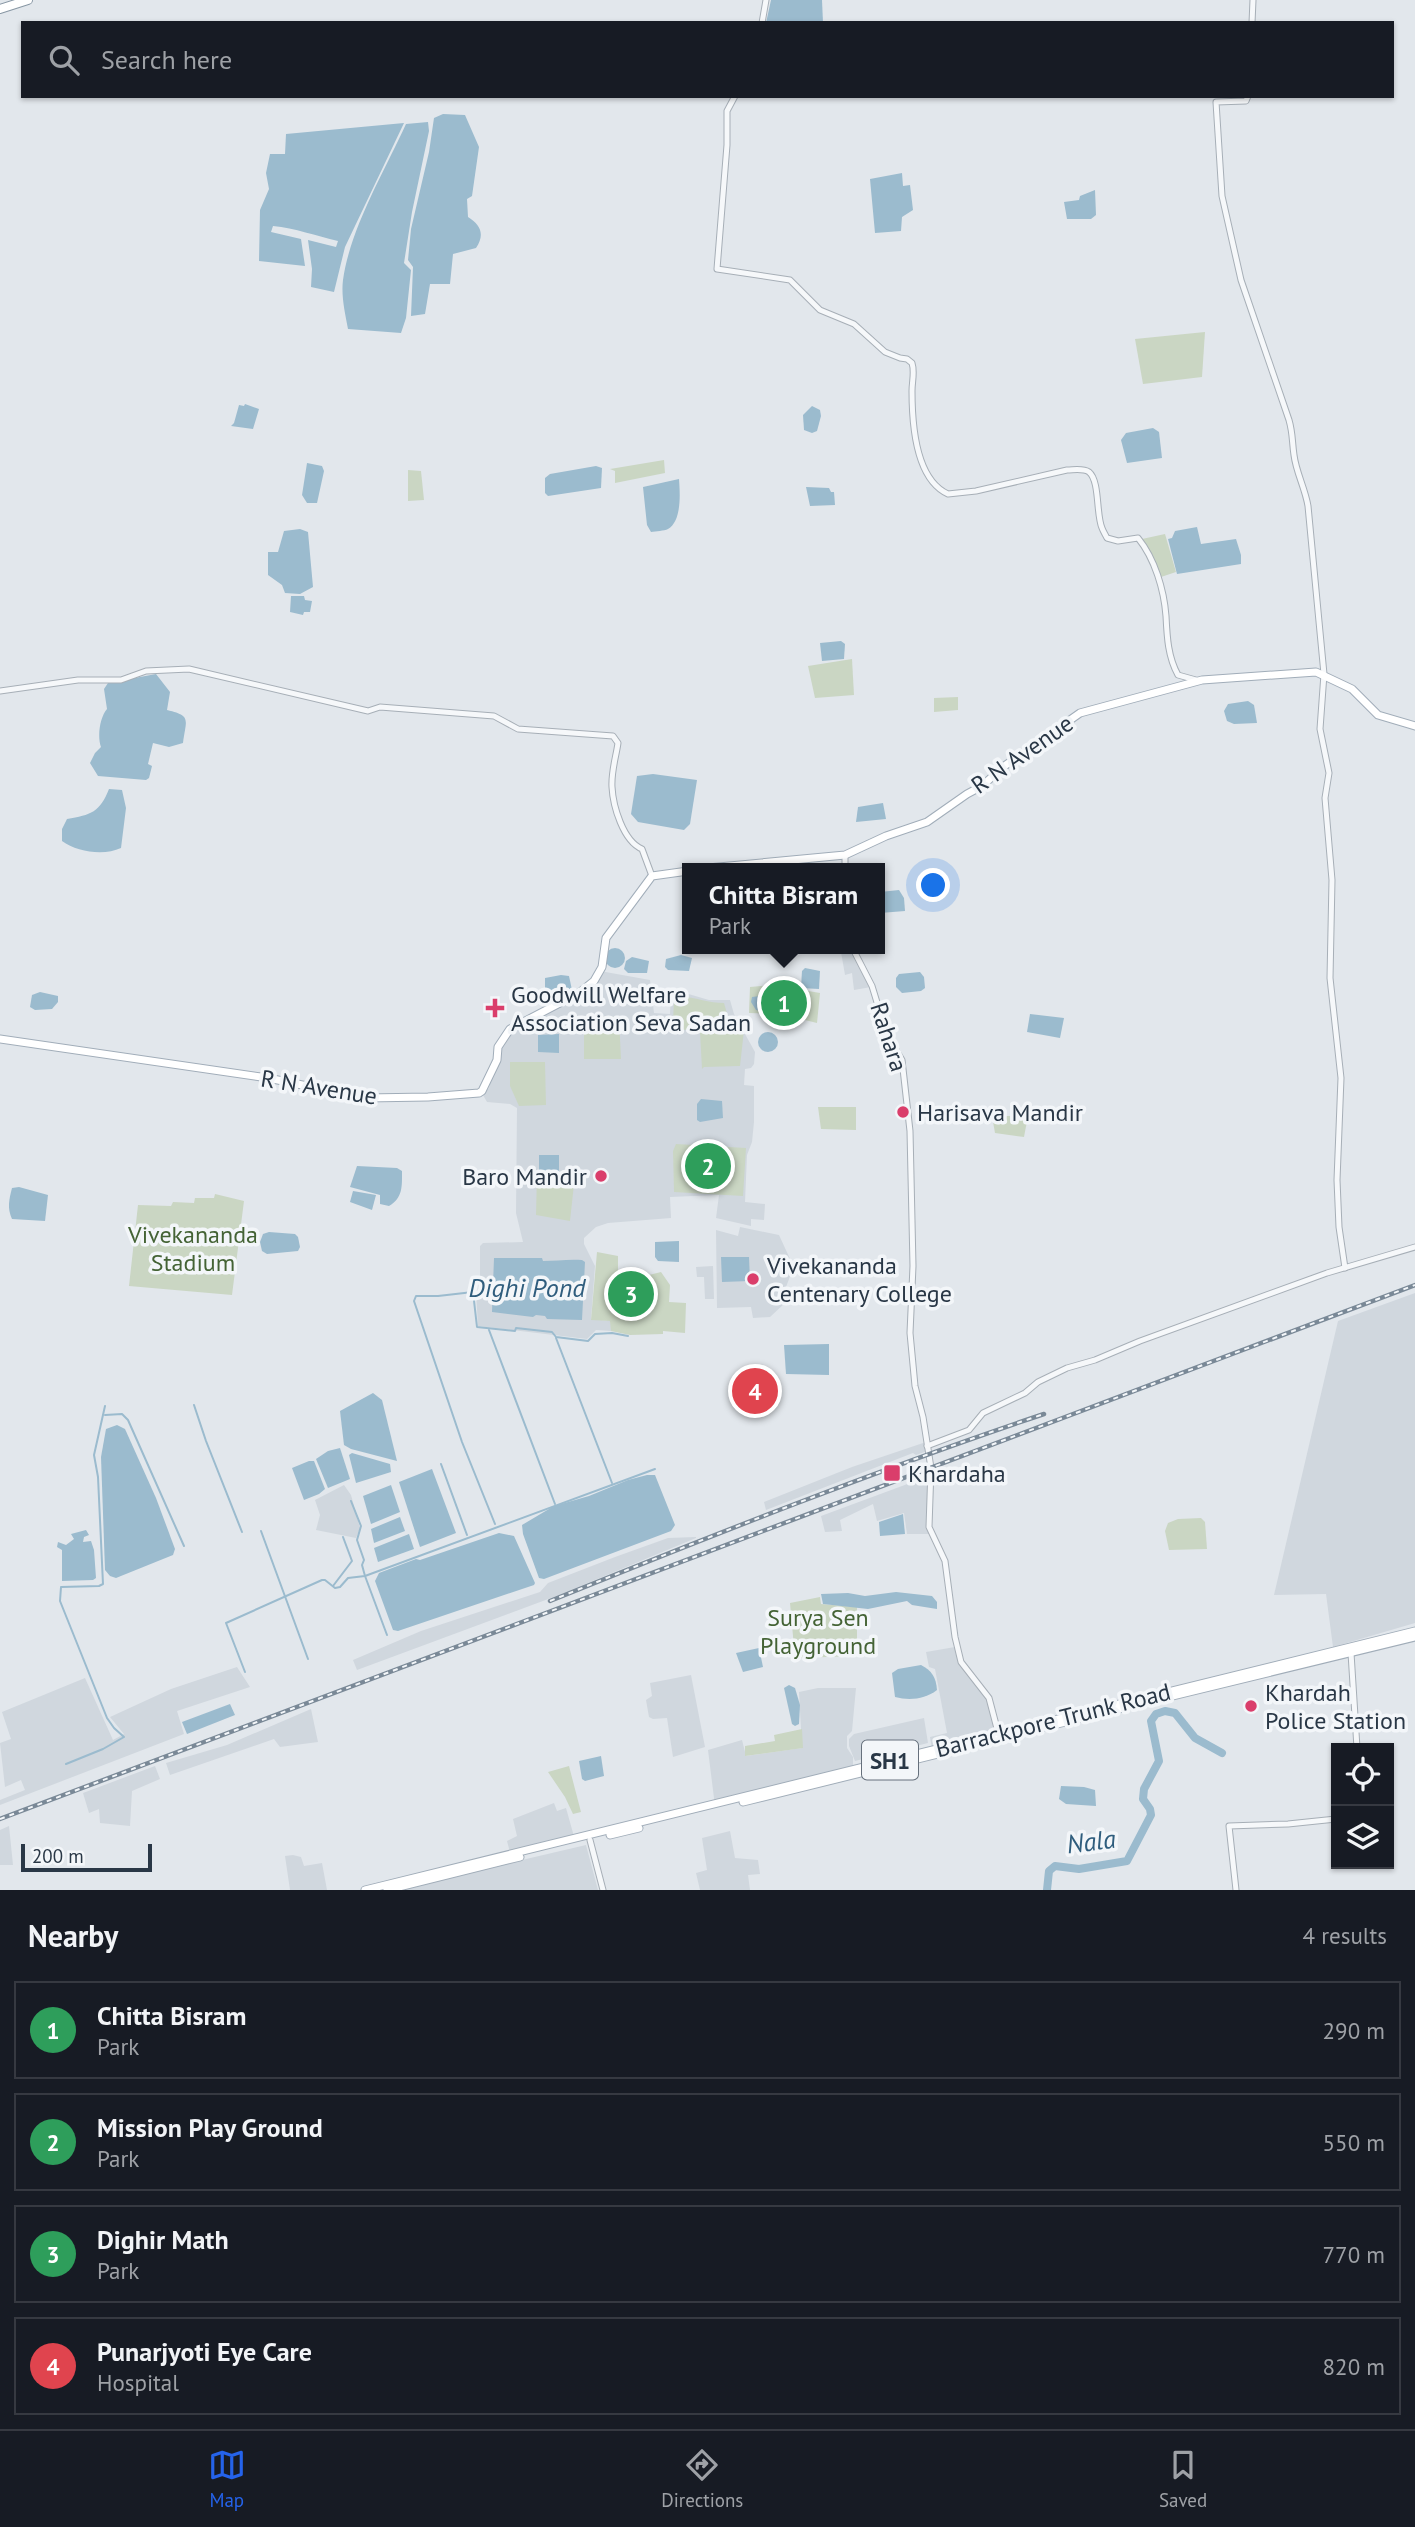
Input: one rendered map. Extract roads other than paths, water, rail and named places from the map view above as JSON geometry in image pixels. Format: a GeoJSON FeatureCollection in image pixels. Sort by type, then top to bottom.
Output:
{"type":"FeatureCollection","features":[{"type":"Feature","properties":{"kind":"highway"},"geometry":{"type":"LineString","coordinates":[[0,9],[28,0]]}},
{"type":"Feature","properties":{"kind":"main road","name":"R N Avenue"},"geometry":{"type":"LineString","coordinates":[[761,863],[845,855],[886,836],[927,822],[967,793],[982,786],[1003,767],[1080,713],[1202,680],[1316,672],[1352,689],[1378,715],[1415,726]]}},
{"type":"Feature","properties":{"kind":"main road"},"geometry":{"type":"LineString","coordinates":[[652,876],[682,872]]}},
{"type":"Feature","properties":{"kind":"main road","name":"R N Avenue"},"geometry":{"type":"LineString","coordinates":[[0,1039],[273,1079],[366,1098],[479,1093],[497,1060],[498,1046],[510,1029],[579,993],[594,981],[602,967],[606,938],[652,876]]}},
{"type":"Feature","properties":{"kind":"main road","name":"Barrackpore Trunk Road"},"geometry":{"type":"LineString","coordinates":[[387,1890],[1415,1631]]}},
{"type":"Feature","properties":{"kind":"main road","name":"Barrackpore Trunk Road"},"geometry":{"type":"LineString","coordinates":[[365,1890],[1415,1637]]}},
{"type":"Feature","properties":{"kind":"street"},"geometry":{"type":"LineString","coordinates":[[762,21],[766,0]]}},
{"type":"Feature","properties":{"kind":"street"},"geometry":{"type":"LineString","coordinates":[[1252,21],[1253,0]]}},
{"type":"Feature","properties":{"kind":"street"},"geometry":{"type":"LineString","coordinates":[[734,98],[727,111],[727,145],[717,269],[790,280],[820,310],[854,324],[885,352],[912,363],[916,446],[930,481],[936,488],[948,494],[976,491],[1067,470],[1088,471],[1095,486],[1101,527],[1107,538],[1118,541],[1138,538],[1156,570],[1166,616],[1171,663],[1178,675],[1202,680]]}},
{"type":"Feature","properties":{"kind":"street"},"geometry":{"type":"LineString","coordinates":[[1247,98],[1246,101],[1216,102],[1222,195],[1241,280],[1289,420],[1295,441],[1294,455],[1305,489],[1324,674],[1320,729],[1329,773],[1325,797],[1332,880],[1330,986],[1341,1078],[1337,1180],[1339,1227],[1345,1268]]}},
{"type":"Feature","properties":{"kind":"street"},"geometry":{"type":"LineString","coordinates":[[0,691],[78,680],[121,680],[146,671],[189,669],[358,709],[380,707],[494,716],[518,729],[613,736],[618,743],[612,786],[622,828],[634,846],[642,849],[652,876]]}},
{"type":"Feature","properties":{"kind":"street"},"geometry":{"type":"LineString","coordinates":[[845,855],[845,863]]}},
{"type":"Feature","properties":{"kind":"street","name":"Rahara"},"geometry":{"type":"LineString","coordinates":[[856,954],[872,986],[887,1035],[902,1060],[910,1131],[913,1266],[910,1332],[915,1386],[931,1475],[929,1527],[944,1561],[961,1662],[989,1698],[999,1737]]}},
{"type":"Feature","properties":{"kind":"street"},"geometry":{"type":"LineString","coordinates":[[927,1446],[968,1430],[984,1413],[1067,1368],[1345,1268],[1415,1247]]}},
{"type":"Feature","properties":{"kind":"street"},"geometry":{"type":"LineString","coordinates":[[1351,1653],[1357,1743]]}},
{"type":"Feature","properties":{"kind":"street"},"geometry":{"type":"LineString","coordinates":[[1236,1890],[1228,1827],[1288,1825],[1331,1820]]}},
{"type":"Feature","properties":{"kind":"street"},"geometry":{"type":"LineString","coordinates":[[590,1840],[603,1890]]}},
{"type":"Feature","properties":{"kind":"water"},"geometry":{"type":"Polygon","coordinates":[[[771,0],[822,0],[823,21],[766,21],[771,0]]]}},
{"type":"Feature","properties":{"kind":"water"},"geometry":{"type":"Polygon","coordinates":[[[443,114],[465,115],[479,147],[472,196],[467,199],[468,217],[479,227],[481,235],[476,248],[453,254],[450,284],[430,284],[425,314],[411,316],[413,267],[408,260],[411,229],[434,118],[443,114]]]}},
{"type":"Feature","properties":{"kind":"water"},"geometry":{"type":"Polygon","coordinates":[[[428,122],[429,131],[404,263],[411,270],[406,318],[401,333],[348,329],[343,280],[360,221],[406,124],[428,122]]]}},
{"type":"Feature","properties":{"kind":"water"},"geometry":{"type":"Polygon","coordinates":[[[404,123],[345,247],[334,292],[311,287],[312,269],[308,240],[336,247],[338,241],[273,226],[271,232],[301,239],[305,266],[259,261],[260,210],[269,189],[266,173],[270,154],[285,154],[286,134],[404,123]]]}},
{"type":"Feature","properties":{"kind":"water"},"geometry":{"type":"Polygon","coordinates":[[[902,173],[903,186],[910,185],[913,210],[902,217],[901,231],[875,233],[870,179],[902,173]]]}},
{"type":"Feature","properties":{"kind":"water"},"geometry":{"type":"Polygon","coordinates":[[[1095,190],[1096,215],[1091,219],[1067,219],[1064,202],[1079,200],[1080,196],[1095,190]]]}},
{"type":"Feature","properties":{"kind":"water"},"geometry":{"type":"Polygon","coordinates":[[[245,404],[259,409],[253,429],[231,426],[239,405],[245,404]]]}},
{"type":"Feature","properties":{"kind":"water"},"geometry":{"type":"Polygon","coordinates":[[[812,406],[820,410],[821,416],[817,431],[812,433],[804,430],[803,415],[812,406]]]}},
{"type":"Feature","properties":{"kind":"water"},"geometry":{"type":"Polygon","coordinates":[[[1153,428],[1159,432],[1162,458],[1127,463],[1121,440],[1126,433],[1153,428]]]}},
{"type":"Feature","properties":{"kind":"water"},"geometry":{"type":"Polygon","coordinates":[[[307,463],[322,466],[324,471],[317,503],[307,503],[302,495],[307,463]]]}},
{"type":"Feature","properties":{"kind":"water"},"geometry":{"type":"Polygon","coordinates":[[[596,466],[602,468],[601,488],[548,496],[545,493],[545,478],[550,474],[596,466]]]}},
{"type":"Feature","properties":{"kind":"water"},"geometry":{"type":"Polygon","coordinates":[[[679,479],[676,520],[668,529],[651,532],[647,525],[643,487],[679,479]]]}},
{"type":"Feature","properties":{"kind":"water"},"geometry":{"type":"Polygon","coordinates":[[[806,487],[829,488],[834,492],[835,505],[810,506],[806,487]]]}},
{"type":"Feature","properties":{"kind":"water"},"geometry":{"type":"Polygon","coordinates":[[[1197,527],[1201,544],[1236,539],[1241,564],[1177,574],[1168,539],[1172,538],[1175,531],[1197,527]]]}},
{"type":"Feature","properties":{"kind":"water"},"geometry":{"type":"Polygon","coordinates":[[[300,529],[308,532],[313,587],[300,594],[285,593],[282,585],[268,575],[268,552],[278,552],[284,531],[300,529]]]}},
{"type":"Feature","properties":{"kind":"water"},"geometry":{"type":"Polygon","coordinates":[[[291,596],[304,596],[305,600],[312,601],[310,612],[304,612],[303,615],[290,612],[291,596]]]}},
{"type":"Feature","properties":{"kind":"water"},"geometry":{"type":"Polygon","coordinates":[[[841,641],[845,644],[844,659],[822,661],[820,643],[841,641]]]}},
{"type":"Feature","properties":{"kind":"water"},"geometry":{"type":"Polygon","coordinates":[[[156,674],[170,692],[167,710],[180,714],[186,720],[183,743],[169,747],[153,743],[148,764],[152,766],[146,780],[98,776],[90,763],[101,747],[100,727],[107,709],[104,689],[108,683],[156,674]]]}},
{"type":"Feature","properties":{"kind":"water"},"geometry":{"type":"Polygon","coordinates":[[[1248,701],[1254,705],[1257,723],[1234,724],[1227,721],[1224,711],[1228,704],[1248,701]]]}},
{"type":"Feature","properties":{"kind":"water"},"geometry":{"type":"Polygon","coordinates":[[[653,774],[697,780],[690,824],[684,830],[638,822],[631,814],[637,776],[653,774]]]}},
{"type":"Feature","properties":{"kind":"water"},"geometry":{"type":"Polygon","coordinates":[[[109,789],[122,790],[126,808],[121,848],[107,852],[91,852],[62,841],[62,829],[67,819],[94,811],[102,803],[109,789]]]}},
{"type":"Feature","properties":{"kind":"water"},"geometry":{"type":"Polygon","coordinates":[[[883,803],[886,819],[856,822],[858,807],[883,803]]]}},
{"type":"Feature","properties":{"kind":"water"},"geometry":{"type":"Polygon","coordinates":[[[899,890],[904,898],[905,911],[885,913],[885,891],[899,890]]]}},
{"type":"Feature","properties":{"kind":"water"},"geometry":{"type":"Polygon","coordinates":[[[611,948],[619,948],[625,958],[619,968],[611,968],[605,962],[605,954],[611,948]]]}},
{"type":"Feature","properties":{"kind":"water"},"geometry":{"type":"Polygon","coordinates":[[[681,955],[692,958],[689,971],[668,970],[665,967],[666,959],[681,955]]]}},
{"type":"Feature","properties":{"kind":"water"},"geometry":{"type":"Polygon","coordinates":[[[632,957],[649,961],[647,973],[628,973],[624,969],[626,961],[632,957]]]}},
{"type":"Feature","properties":{"kind":"water"},"geometry":{"type":"Polygon","coordinates":[[[805,968],[820,971],[819,989],[801,988],[802,971],[805,968]]]}},
{"type":"Feature","properties":{"kind":"water"},"geometry":{"type":"Polygon","coordinates":[[[920,972],[924,977],[925,988],[921,991],[902,993],[896,987],[899,974],[920,972]]]}},
{"type":"Feature","properties":{"kind":"water"},"geometry":{"type":"Polygon","coordinates":[[[569,976],[572,990],[550,995],[545,993],[545,978],[569,976]]]}},
{"type":"Feature","properties":{"kind":"water"},"geometry":{"type":"Polygon","coordinates":[[[40,992],[58,996],[58,1002],[52,1009],[35,1010],[30,1007],[32,995],[40,992]]]}},
{"type":"Feature","properties":{"kind":"water"},"geometry":{"type":"Polygon","coordinates":[[[778,994],[786,999],[785,1011],[771,1013],[756,1010],[751,1002],[752,997],[778,994]]]}},
{"type":"Feature","properties":{"kind":"water"},"geometry":{"type":"Polygon","coordinates":[[[1030,1014],[1064,1018],[1060,1038],[1027,1032],[1030,1014]]]}},
{"type":"Feature","properties":{"kind":"water"},"geometry":{"type":"Polygon","coordinates":[[[768,1032],[775,1035],[778,1042],[775,1049],[768,1052],[761,1049],[758,1042],[761,1035],[768,1032]]]}},
{"type":"Feature","properties":{"kind":"water"},"geometry":{"type":"Polygon","coordinates":[[[559,1034],[559,1053],[538,1052],[538,1035],[559,1034]]]}},
{"type":"Feature","properties":{"kind":"water"},"geometry":{"type":"Polygon","coordinates":[[[701,1099],[722,1101],[723,1118],[700,1122],[697,1120],[697,1104],[701,1099]]]}},
{"type":"Feature","properties":{"kind":"water"},"geometry":{"type":"Polygon","coordinates":[[[539,1155],[559,1155],[559,1171],[539,1171],[539,1155]]]}},
{"type":"Feature","properties":{"kind":"water"},"geometry":{"type":"Polygon","coordinates":[[[357,1166],[397,1168],[402,1171],[402,1187],[394,1203],[389,1206],[380,1204],[380,1195],[350,1187],[357,1166]]]}},
{"type":"Feature","properties":{"kind":"water"},"geometry":{"type":"Polygon","coordinates":[[[19,1187],[48,1195],[45,1221],[12,1219],[10,1196],[12,1188],[19,1187]]]}},
{"type":"Feature","properties":{"kind":"water"},"geometry":{"type":"Polygon","coordinates":[[[353,1191],[376,1195],[372,1210],[350,1202],[353,1191]]]}},
{"type":"Feature","properties":{"kind":"water"},"geometry":{"type":"Polygon","coordinates":[[[263,1234],[295,1234],[300,1247],[298,1251],[267,1254],[262,1251],[260,1242],[263,1234]]]}},
{"type":"Feature","properties":{"kind":"water"},"geometry":{"type":"Polygon","coordinates":[[[679,1241],[679,1262],[658,1261],[655,1257],[655,1242],[679,1241]]]}},
{"type":"Feature","properties":{"kind":"water"},"geometry":{"type":"Polygon","coordinates":[[[721,1257],[749,1257],[750,1281],[722,1282],[721,1257]]]}},
{"type":"Feature","properties":{"kind":"water","name":"Dighi Pond"},"geometry":{"type":"Polygon","coordinates":[[[494,1258],[542,1258],[543,1261],[585,1262],[582,1320],[547,1319],[545,1316],[492,1312],[494,1258]]]}},
{"type":"Feature","properties":{"kind":"water"},"geometry":{"type":"Polygon","coordinates":[[[829,1344],[829,1375],[786,1374],[784,1345],[829,1344]]]}},
{"type":"Feature","properties":{"kind":"water"},"geometry":{"type":"Polygon","coordinates":[[[373,1393],[382,1400],[397,1461],[344,1445],[340,1411],[373,1393]]]}},
{"type":"Feature","properties":{"kind":"water"},"geometry":{"type":"Polygon","coordinates":[[[117,1425],[125,1429],[175,1549],[173,1555],[116,1578],[105,1570],[101,1457],[106,1429],[117,1425]]]}},
{"type":"Feature","properties":{"kind":"water"},"geometry":{"type":"Polygon","coordinates":[[[340,1448],[350,1479],[328,1488],[316,1459],[328,1451],[340,1448]]]}},
{"type":"Feature","properties":{"kind":"water"},"geometry":{"type":"Polygon","coordinates":[[[352,1453],[390,1464],[391,1472],[356,1483],[349,1455],[352,1453]]]}},
{"type":"Feature","properties":{"kind":"water"},"geometry":{"type":"Polygon","coordinates":[[[314,1461],[325,1489],[304,1500],[292,1468],[314,1461]]]}},
{"type":"Feature","properties":{"kind":"water"},"geometry":{"type":"Polygon","coordinates":[[[432,1469],[456,1533],[420,1547],[399,1482],[432,1469]]]}},
{"type":"Feature","properties":{"kind":"water"},"geometry":{"type":"Polygon","coordinates":[[[647,1475],[655,1475],[675,1525],[671,1531],[544,1579],[539,1578],[522,1525],[554,1506],[647,1475]]]}},
{"type":"Feature","properties":{"kind":"water"},"geometry":{"type":"Polygon","coordinates":[[[391,1485],[400,1512],[371,1524],[363,1496],[391,1485]]]}},
{"type":"Feature","properties":{"kind":"water"},"geometry":{"type":"Polygon","coordinates":[[[903,1514],[905,1534],[880,1536],[879,1522],[903,1514]]]}},
{"type":"Feature","properties":{"kind":"water"},"geometry":{"type":"Polygon","coordinates":[[[400,1517],[405,1531],[374,1543],[371,1529],[400,1517]]]}},
{"type":"Feature","properties":{"kind":"water"},"geometry":{"type":"Polygon","coordinates":[[[86,1530],[89,1535],[84,1537],[83,1542],[91,1541],[96,1578],[62,1581],[62,1550],[57,1547],[58,1542],[66,1545],[74,1539],[71,1534],[86,1530]]]}},
{"type":"Feature","properties":{"kind":"water"},"geometry":{"type":"Polygon","coordinates":[[[499,1533],[514,1536],[534,1585],[398,1631],[393,1630],[375,1581],[379,1573],[499,1533]]]}},
{"type":"Feature","properties":{"kind":"water"},"geometry":{"type":"Polygon","coordinates":[[[409,1534],[414,1549],[378,1562],[374,1548],[409,1534]]]}},
{"type":"Feature","properties":{"kind":"water"},"geometry":{"type":"Polygon","coordinates":[[[896,1592],[932,1596],[937,1602],[937,1609],[912,1605],[907,1601],[868,1609],[823,1604],[821,1594],[848,1593],[865,1596],[896,1592]]]}},
{"type":"Feature","properties":{"kind":"water"},"geometry":{"type":"Polygon","coordinates":[[[759,1648],[763,1667],[743,1672],[736,1653],[759,1648]]]}},
{"type":"Feature","properties":{"kind":"water"},"geometry":{"type":"Polygon","coordinates":[[[921,1665],[933,1675],[937,1690],[917,1698],[895,1697],[892,1673],[898,1669],[921,1665]]]}},
{"type":"Feature","properties":{"kind":"water"},"geometry":{"type":"Polygon","coordinates":[[[789,1685],[795,1688],[800,1705],[799,1724],[795,1726],[792,1724],[784,1688],[789,1685]]]}},
{"type":"Feature","properties":{"kind":"water"},"geometry":{"type":"Polygon","coordinates":[[[230,1704],[235,1715],[187,1734],[182,1722],[230,1704]]]}},
{"type":"Feature","properties":{"kind":"water"},"geometry":{"type":"Polygon","coordinates":[[[601,1756],[604,1776],[585,1781],[582,1779],[579,1761],[601,1756]]]}},
{"type":"Feature","properties":{"kind":"water"},"geometry":{"type":"Polygon","coordinates":[[[1061,1786],[1095,1790],[1096,1806],[1066,1804],[1059,1799],[1061,1786]]]}},
{"type":"Feature","properties":{"kind":"waterway"},"geometry":{"type":"LineString","coordinates":[[495,1524],[462,1442],[414,1301],[416,1296],[473,1292],[477,1327],[552,1332],[556,1337],[588,1341],[595,1334],[628,1336]]}},
{"type":"Feature","properties":{"kind":"waterway"},"geometry":{"type":"LineString","coordinates":[[489,1330],[555,1504]]}},
{"type":"Feature","properties":{"kind":"waterway"},"geometry":{"type":"LineString","coordinates":[[556,1338],[612,1483]]}},
{"type":"Feature","properties":{"kind":"waterway"},"geometry":{"type":"LineString","coordinates":[[194,1405],[242,1532]]}},
{"type":"Feature","properties":{"kind":"waterway"},"geometry":{"type":"LineString","coordinates":[[66,1764],[124,1737],[107,1718],[60,1601],[61,1587],[103,1584],[98,1477],[94,1455],[105,1406]]}},
{"type":"Feature","properties":{"kind":"waterway"},"geometry":{"type":"LineString","coordinates":[[105,1415],[122,1414],[128,1420],[184,1546]]}},
{"type":"Feature","properties":{"kind":"waterway"},"geometry":{"type":"LineString","coordinates":[[441,1464],[467,1535]]}},
{"type":"Feature","properties":{"kind":"waterway"},"geometry":{"type":"LineString","coordinates":[[245,1672],[226,1623],[322,1580],[335,1588],[340,1587],[348,1578],[365,1576],[655,1469]]}},
{"type":"Feature","properties":{"kind":"waterway"},"geometry":{"type":"LineString","coordinates":[[351,1501],[361,1526],[357,1540],[364,1560],[362,1565],[387,1635]]}},
{"type":"Feature","properties":{"kind":"waterway"},"geometry":{"type":"LineString","coordinates":[[261,1531],[308,1659]]}},
{"type":"Feature","properties":{"kind":"waterway"},"geometry":{"type":"LineString","coordinates":[[333,1586],[352,1561],[343,1537]]}},
{"type":"Feature","properties":{"kind":"waterway","name":"Nala"},"geometry":{"type":"LineString","coordinates":[[1047,1890],[1049,1871],[1055,1866],[1079,1869],[1127,1861],[1151,1815],[1143,1799],[1144,1789],[1159,1761],[1151,1721],[1156,1714],[1165,1711],[1175,1713],[1195,1738],[1222,1753]]}},
{"type":"Feature","properties":{"kind":"railway"},"geometry":{"type":"LineString","coordinates":[[0,1819],[1415,1285]]}},
{"type":"Feature","properties":{"kind":"railway"},"geometry":{"type":"LineString","coordinates":[[550,1601],[796,1504],[1044,1414]]}},
{"type":"Feature","properties":{"kind":"place","name":"Chitta Bisram"},"geometry":{"type":"Point","coordinates":[784,1003]}},
{"type":"Feature","properties":{"kind":"place","name":"Goodwill Welfare Association Seva Sadan"},"geometry":{"type":"Point","coordinates":[495,1008]}},
{"type":"Feature","properties":{"kind":"place","name":"Harisava Mandir"},"geometry":{"type":"Point","coordinates":[903,1112]}},
{"type":"Feature","properties":{"kind":"place","name":"Mission Play Ground"},"geometry":{"type":"Point","coordinates":[708,1166]}},
{"type":"Feature","properties":{"kind":"place","name":"Baro Mandir"},"geometry":{"type":"Point","coordinates":[601,1176]}},
{"type":"Feature","properties":{"kind":"place","name":"Vivekananda Centenary College"},"geometry":{"type":"Point","coordinates":[753,1279]}},
{"type":"Feature","properties":{"kind":"place","name":"Dighir Math"},"geometry":{"type":"Point","coordinates":[631,1294]}},
{"type":"Feature","properties":{"kind":"place","name":"Punarjyoti Eye Care"},"geometry":{"type":"Point","coordinates":[755,1391]}},
{"type":"Feature","properties":{"kind":"place","name":"Khardaha"},"geometry":{"type":"Point","coordinates":[892,1473]}},
{"type":"Feature","properties":{"kind":"place","name":"Khardah Police Station"},"geometry":{"type":"Point","coordinates":[1251,1706]}},
{"type":"Feature","properties":{"kind":"park label","name":"Vivekananda Stadium"},"geometry":{"type":"Point","coordinates":[193,1248]}},
{"type":"Feature","properties":{"kind":"park label","name":"Surya Sen Playground"},"geometry":{"type":"Point","coordinates":[818,1631]}}]}
